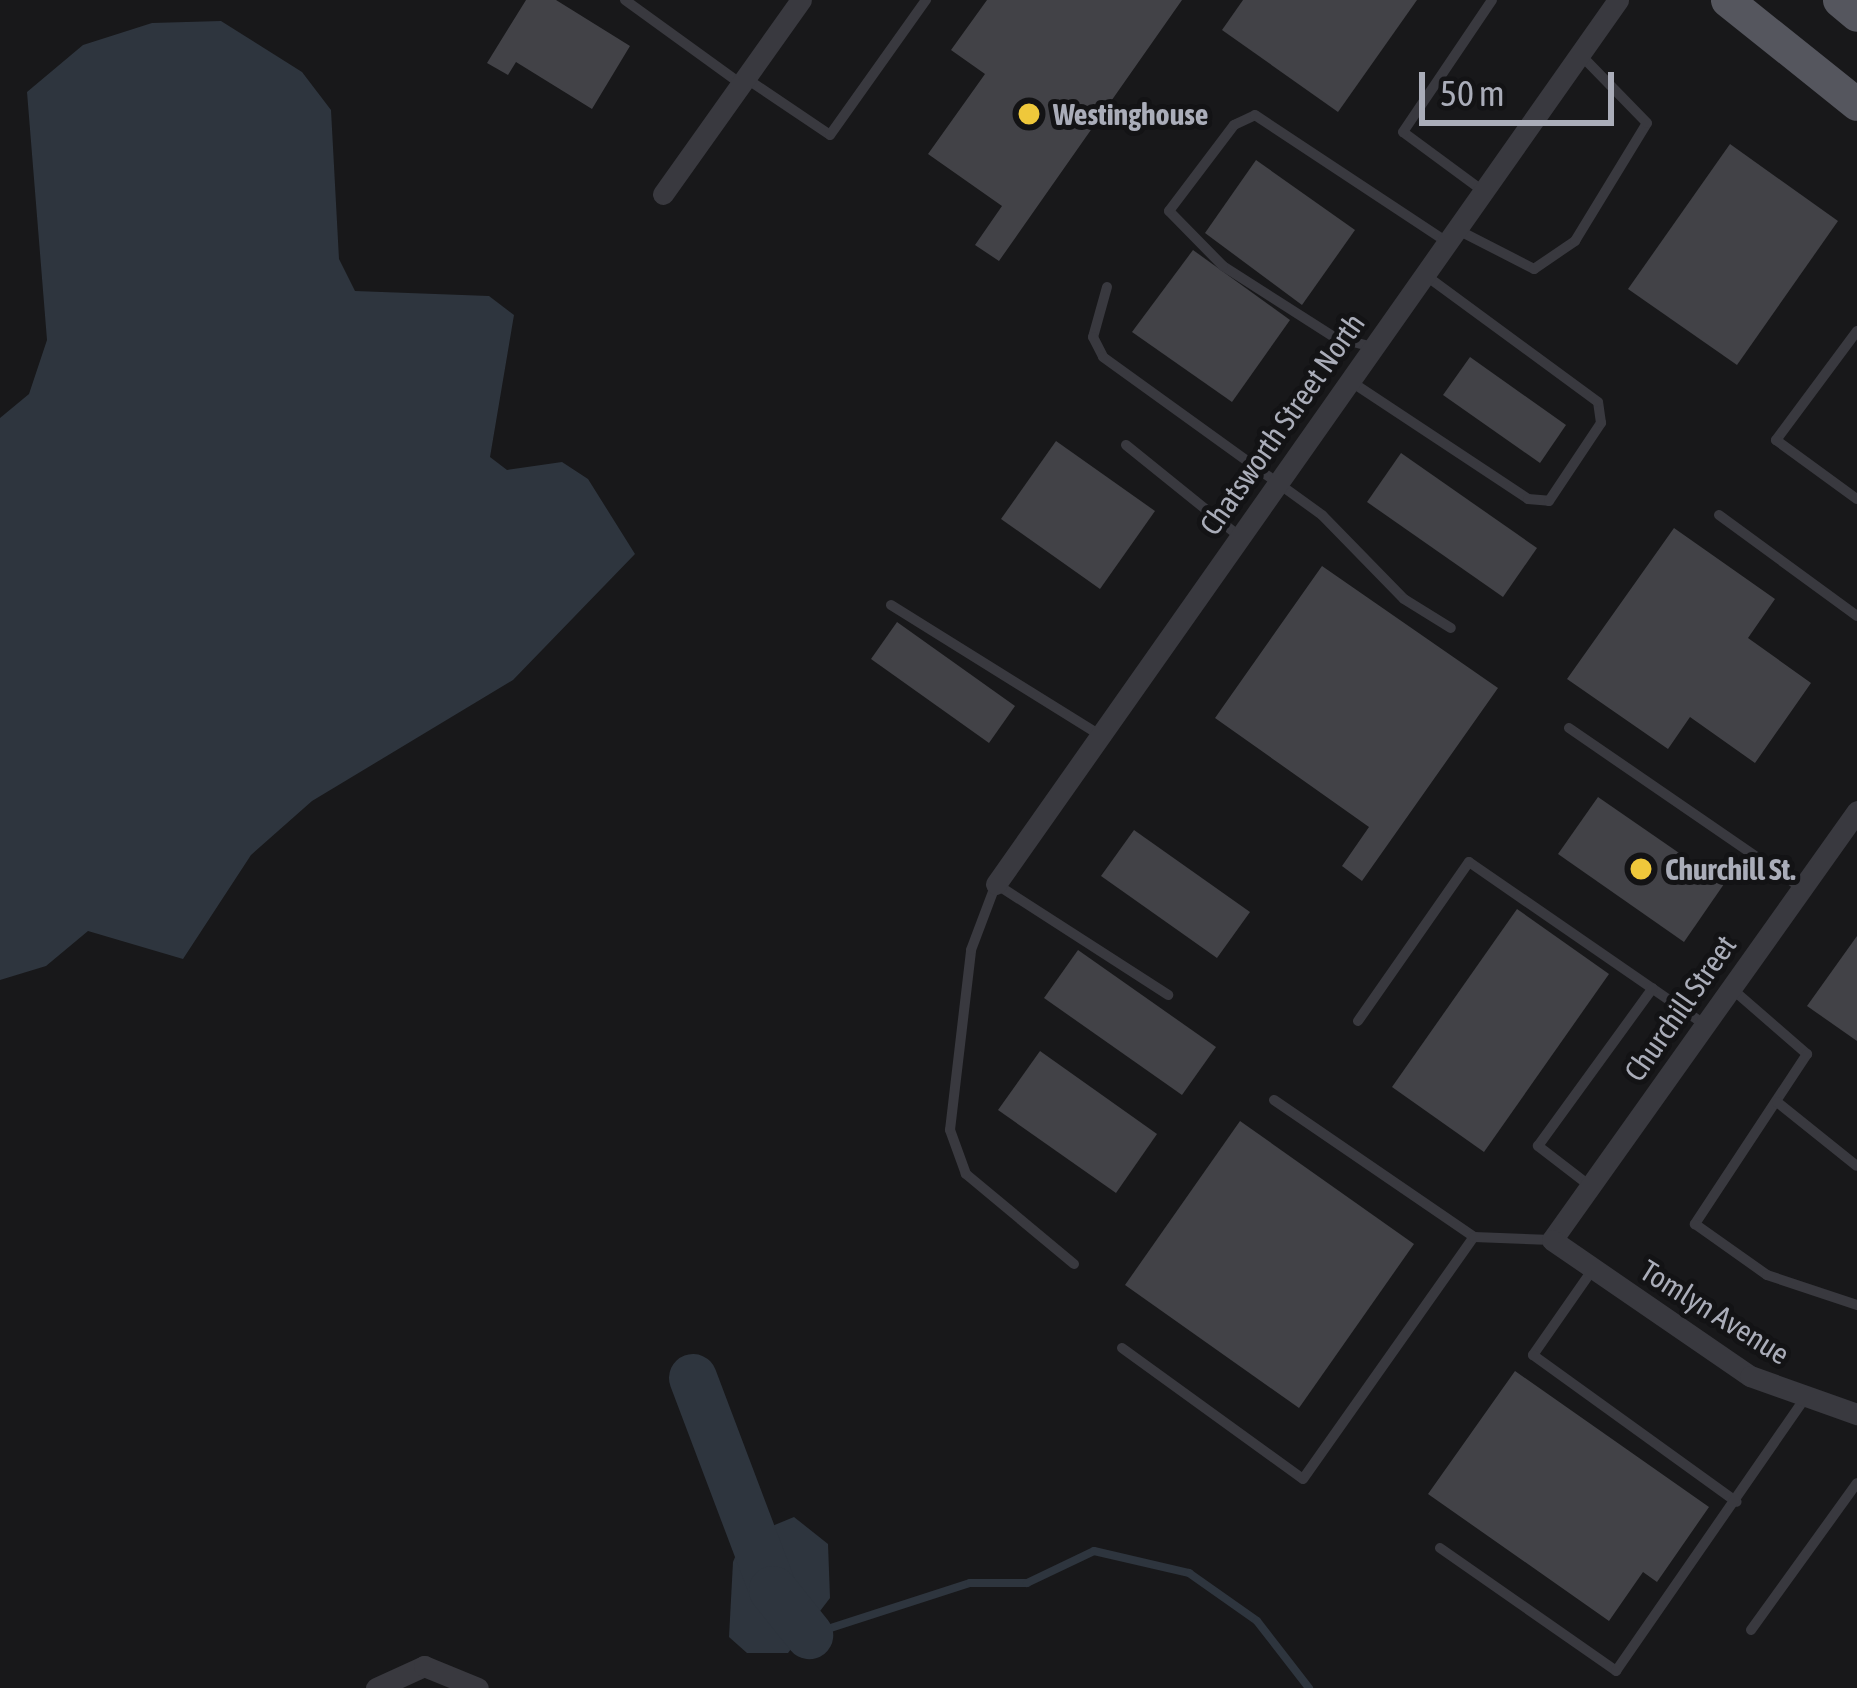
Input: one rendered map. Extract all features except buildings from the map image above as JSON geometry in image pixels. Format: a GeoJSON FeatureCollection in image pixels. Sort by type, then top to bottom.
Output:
{"type":"FeatureCollection","features":[{"type":"Feature","properties":{"kind":"main road"},"geometry":{"type":"LineString","coordinates":[[1727,0],[1857,104]]}},
{"type":"Feature","properties":{"kind":"main road"},"geometry":{"type":"LineString","coordinates":[[1839,0],[1857,15]]}},
{"type":"Feature","properties":{"kind":"street"},"geometry":{"type":"LineString","coordinates":[[663,194],[801,0]]}},
{"type":"Feature","properties":{"kind":"street","name":"Chatsworth Street North"},"geometry":{"type":"LineString","coordinates":[[996,884],[1618,0]]}},
{"type":"Feature","properties":{"kind":"street","name":"Churchill Street"},"geometry":{"type":"LineString","coordinates":[[1552,1240],[1802,888],[1848,841],[1857,811]]}},
{"type":"Feature","properties":{"kind":"street","name":"Tomlyn Avenue"},"geometry":{"type":"LineString","coordinates":[[1552,1240],[1715,1355],[1804,1399],[1857,1414]]}},
{"type":"Feature","properties":{"kind":"street"},"geometry":{"type":"LineString","coordinates":[[376,1688],[424,1666],[478,1688]]}},
{"type":"Feature","properties":{"kind":"lane"},"geometry":{"type":"LineString","coordinates":[[625,0],[830,135],[926,0]]}},
{"type":"Feature","properties":{"kind":"lane"},"geometry":{"type":"LineString","coordinates":[[1483,190],[1403,132],[1492,0]]}},
{"type":"Feature","properties":{"kind":"lane"},"geometry":{"type":"LineString","coordinates":[[1373,347],[1334,337],[1222,266],[1169,212],[1234,125],[1255,115],[1452,236],[1534,269],[1574,242],[1647,124],[1580,54]]}},
{"type":"Feature","properties":{"kind":"lane"},"geometry":{"type":"LineString","coordinates":[[1350,381],[1528,499],[1549,501],[1601,423],[1598,402],[1424,274]]}},
{"type":"Feature","properties":{"kind":"lane"},"geometry":{"type":"LineString","coordinates":[[1107,286],[1093,337],[1103,357],[1275,486],[1451,628]]}},
{"type":"Feature","properties":{"kind":"lane"},"geometry":{"type":"LineString","coordinates":[[1857,331],[1776,440],[1857,500]]}},
{"type":"Feature","properties":{"kind":"lane"},"geometry":{"type":"LineString","coordinates":[[1126,445],[1240,537]]}},
{"type":"Feature","properties":{"kind":"lane"},"geometry":{"type":"LineString","coordinates":[[1719,515],[1857,616]]}},
{"type":"Feature","properties":{"kind":"lane"},"geometry":{"type":"LineString","coordinates":[[891,605],[1100,735]]}},
{"type":"Feature","properties":{"kind":"lane"},"geometry":{"type":"LineString","coordinates":[[1570,728],[1802,888]]}},
{"type":"Feature","properties":{"kind":"lane"},"geometry":{"type":"LineString","coordinates":[[1358,1021],[1469,862],[1705,1024]]}},
{"type":"Feature","properties":{"kind":"lane"},"geometry":{"type":"LineString","coordinates":[[1074,1264],[966,1174],[950,1130],[971,950],[996,884],[1168,995]]}},
{"type":"Feature","properties":{"kind":"lane"},"geometry":{"type":"LineString","coordinates":[[1590,1186],[1538,1146],[1653,988]]}},
{"type":"Feature","properties":{"kind":"lane"},"geometry":{"type":"LineString","coordinates":[[1731,988],[1804,1046],[1777,1102],[1695,1224],[1767,1275],[1857,1305]]}},
{"type":"Feature","properties":{"kind":"lane"},"geometry":{"type":"LineString","coordinates":[[1274,1100],[1474,1237],[1552,1240]]}},
{"type":"Feature","properties":{"kind":"lane"},"geometry":{"type":"LineString","coordinates":[[1777,1102],[1857,1166]]}},
{"type":"Feature","properties":{"kind":"lane"},"geometry":{"type":"LineString","coordinates":[[1122,1348],[1303,1479],[1474,1237]]}},
{"type":"Feature","properties":{"kind":"lane"},"geometry":{"type":"LineString","coordinates":[[1593,1269],[1534,1355],[1737,1502]]}},
{"type":"Feature","properties":{"kind":"lane"},"geometry":{"type":"LineString","coordinates":[[1440,1548],[1616,1671],[1804,1399]]}},
{"type":"Feature","properties":{"kind":"lane"},"geometry":{"type":"LineString","coordinates":[[1750,1630],[1857,1484]]}},
{"type":"Feature","properties":{"kind":"shaded area"},"geometry":{"type":"Polygon","coordinates":[[[221,21],[302,72],[331,110],[339,259],[355,291],[489,296],[514,315],[490,457],[507,470],[562,462],[588,479],[635,554],[513,680],[312,801],[251,855],[183,959],[88,931],[46,966],[0,980],[0,418],[29,394],[47,340],[27,92],[83,45],[152,23],[221,21]]]}},
{"type":"Feature","properties":{"kind":"shaded area"},"geometry":{"type":"Polygon","coordinates":[[[794,1517],[828,1544],[830,1598],[788,1653],[747,1653],[729,1637],[733,1562],[743,1538],[794,1517]]]}},
{"type":"Feature","properties":{"kind":"waterway"},"geometry":{"type":"LineString","coordinates":[[693,1378],[773,1590],[809,1635]]}},
{"type":"Feature","properties":{"kind":"waterway"},"geometry":{"type":"LineString","coordinates":[[809,1635],[970,1583],[1027,1583],[1094,1551],[1189,1573],[1257,1621],[1309,1688]]}},
{"type":"Feature","properties":{"kind":"place","name":"Westinghouse"},"geometry":{"type":"Point","coordinates":[1029,114]}},
{"type":"Feature","properties":{"kind":"place","name":"Churchill St."},"geometry":{"type":"Point","coordinates":[1641,869]}}]}
